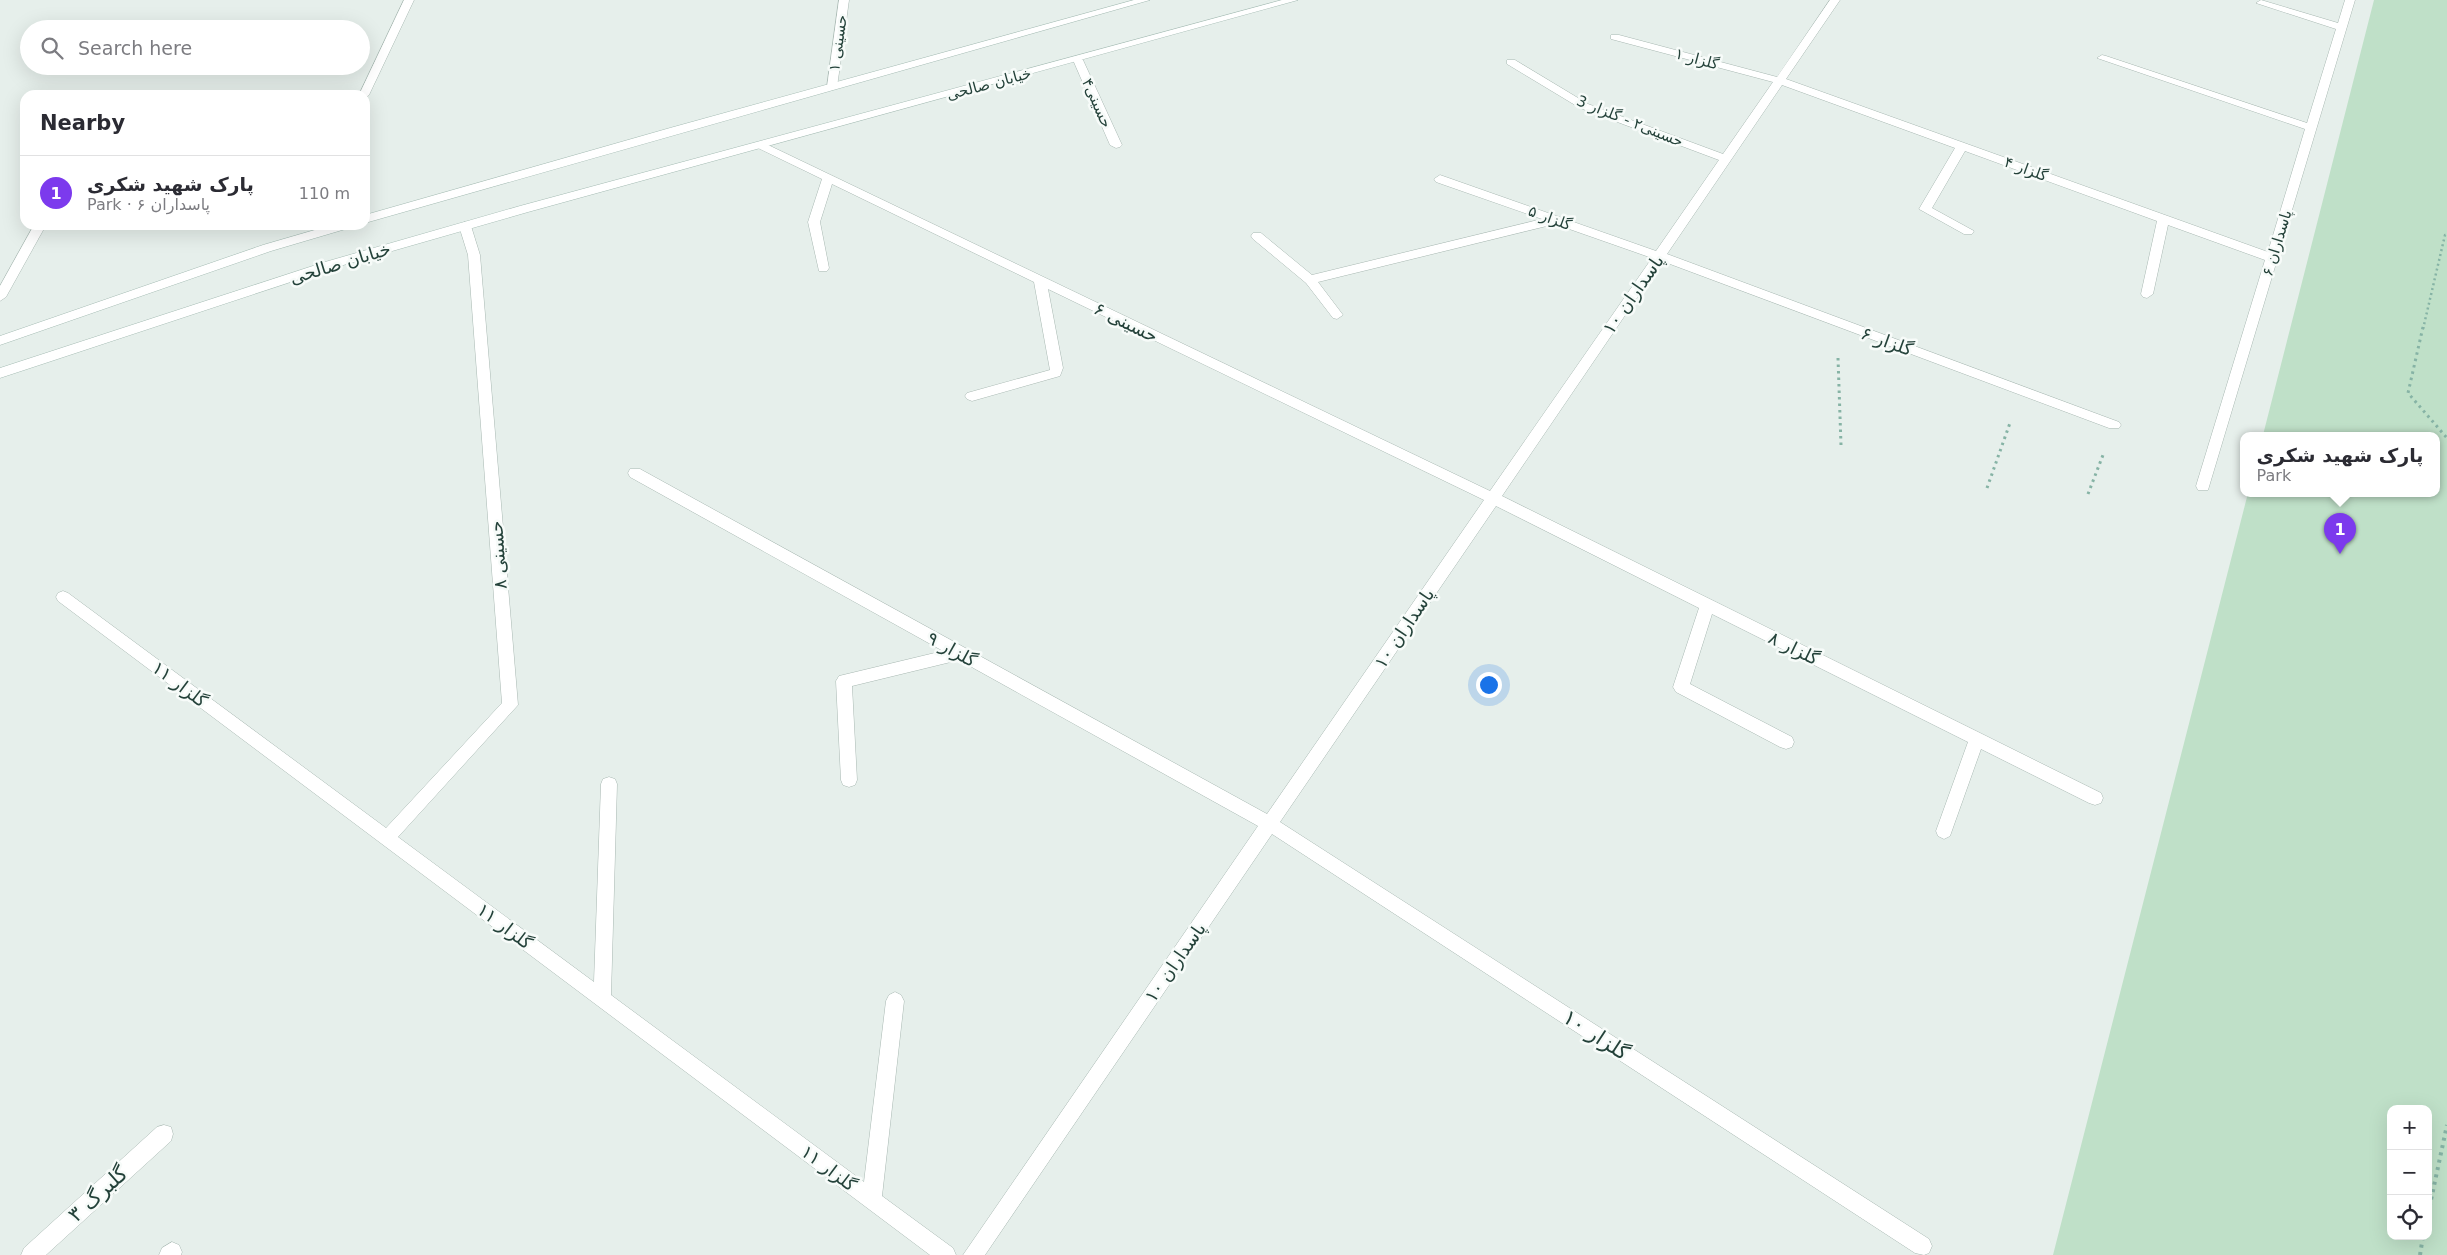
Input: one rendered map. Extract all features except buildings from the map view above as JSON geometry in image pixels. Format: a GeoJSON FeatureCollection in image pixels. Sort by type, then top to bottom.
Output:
{"type":"FeatureCollection","features":[{"type":"Feature","properties":{"kind":"street"},"geometry":{"type":"LineString","coordinates":[[366,90],[409,0]]}},
{"type":"Feature","properties":{"kind":"street","name":"حسینی ۱"},"geometry":{"type":"LineString","coordinates":[[832,87],[844,0]]}},
{"type":"Feature","properties":{"kind":"street"},"geometry":{"type":"LineString","coordinates":[[832,87],[1146,0]]}},
{"type":"Feature","properties":{"kind":"street","name":"خیابان صالحی"},"geometry":{"type":"LineString","coordinates":[[684,167],[1293,0]]}},
{"type":"Feature","properties":{"kind":"street","name":"پاسداران ١٠"},"geometry":{"type":"LineString","coordinates":[[973,1255],[1835,0]]}},
{"type":"Feature","properties":{"kind":"street","name":"پاسداران ۶"},"geometry":{"type":"LineString","coordinates":[[2203,486],[2350,0]]}},
{"type":"Feature","properties":{"kind":"street"},"geometry":{"type":"LineString","coordinates":[[2261,3],[2342,27]]}},
{"type":"Feature","properties":{"kind":"street","name":"گلزار ۱"},"geometry":{"type":"LineString","coordinates":[[1615,37],[1780,81]]}},
{"type":"Feature","properties":{"kind":"street"},"geometry":{"type":"LineString","coordinates":[[2102,58],[2312,128]]}},
{"type":"Feature","properties":{"kind":"street","name":"حسینی۴"},"geometry":{"type":"LineString","coordinates":[[1078,60],[1116,145]]}},
{"type":"Feature","properties":{"kind":"street","name":"حسینی۲ - گلزار 3"},"geometry":{"type":"LineString","coordinates":[[1511,62],[1584,106],[1726,159]]}},
{"type":"Feature","properties":{"kind":"street","name":"گلزار ۴"},"geometry":{"type":"LineString","coordinates":[[1780,81],[2272,258]]}},
{"type":"Feature","properties":{"kind":"street","name":"خيابان صالحی"},"geometry":{"type":"LineString","coordinates":[[370,218],[674,130],[832,87]]}},
{"type":"Feature","properties":{"kind":"street","name":"حسینی ۶"},"geometry":{"type":"LineString","coordinates":[[760,146],[1493,498]]}},
{"type":"Feature","properties":{"kind":"street"},"geometry":{"type":"LineString","coordinates":[[1962,146],[1925,209],[1968,231]]}},
{"type":"Feature","properties":{"kind":"street","name":"خيابان صالحی"},"geometry":{"type":"LineString","coordinates":[[0,373],[329,265],[464,226],[684,167]]}},
{"type":"Feature","properties":{"kind":"street","name":"گلزار ۵"},"geometry":{"type":"LineString","coordinates":[[1440,179],[1659,256]]}},
{"type":"Feature","properties":{"kind":"street"},"geometry":{"type":"LineString","coordinates":[[823,268],[814,222],[828,180]]}},
{"type":"Feature","properties":{"kind":"street"},"geometry":{"type":"LineString","coordinates":[[2147,294],[2162,219]]}},
{"type":"Feature","properties":{"kind":"street"},"geometry":{"type":"LineString","coordinates":[[1310,280],[1554,220]]}},
{"type":"Feature","properties":{"kind":"street","name":"حسینی ۸"},"geometry":{"type":"LineString","coordinates":[[387,838],[510,704],[474,255],[464,226]]}},
{"type":"Feature","properties":{"kind":"street"},"geometry":{"type":"LineString","coordinates":[[0,297],[37,230]]}},
{"type":"Feature","properties":{"kind":"street","name":"خيابان صالحی"},"geometry":{"type":"LineString","coordinates":[[0,341],[267,248],[328,230]]}},
{"type":"Feature","properties":{"kind":"street"},"geometry":{"type":"LineString","coordinates":[[1257,236],[1310,280],[1337,315]]}},
{"type":"Feature","properties":{"kind":"street","name":"گلزار ۶"},"geometry":{"type":"LineString","coordinates":[[1659,256],[2114,425]]}},
{"type":"Feature","properties":{"kind":"street"},"geometry":{"type":"LineString","coordinates":[[972,396],[1055,373],[1057,368],[1040,281]]}},
{"type":"Feature","properties":{"kind":"street","name":"گلزار ٩"},"geometry":{"type":"LineString","coordinates":[[636,473],[1270,824]]}},
{"type":"Feature","properties":{"kind":"street","name":"گلزار ۸"},"geometry":{"type":"LineString","coordinates":[[1493,498],[2095,798]]}},
{"type":"Feature","properties":{"kind":"street","name":"گلزار ١١"},"geometry":{"type":"LineString","coordinates":[[63,596],[946,1255]]}},
{"type":"Feature","properties":{"kind":"street"},"geometry":{"type":"LineString","coordinates":[[1708,606],[1680,687],[1786,742]]}},
{"type":"Feature","properties":{"kind":"street"},"geometry":{"type":"LineString","coordinates":[[849,780],[844,681],[960,653]]}},
{"type":"Feature","properties":{"kind":"street"},"geometry":{"type":"LineString","coordinates":[[1944,831],[1977,738]]}},
{"type":"Feature","properties":{"kind":"street"},"geometry":{"type":"LineString","coordinates":[[602,999],[609,784]]}},
{"type":"Feature","properties":{"kind":"street","name":"گلزار ۱۰"},"geometry":{"type":"LineString","coordinates":[[1270,824],[1922,1246]]}},
{"type":"Feature","properties":{"kind":"street"},"geometry":{"type":"LineString","coordinates":[[872,1200],[895,1000]]}},
{"type":"Feature","properties":{"kind":"street","name":"گلبرگ ۳"},"geometry":{"type":"LineString","coordinates":[[31,1255],[164,1134]]}},
{"type":"Feature","properties":{"kind":"path"},"geometry":{"type":"LineString","coordinates":[[2447,235],[2445,236],[2408,393],[2447,438]]}},
{"type":"Feature","properties":{"kind":"path"},"geometry":{"type":"LineString","coordinates":[[1837,323],[1841,445]]}},
{"type":"Feature","properties":{"kind":"path"},"geometry":{"type":"LineString","coordinates":[[1987,488],[2020,391]]}},
{"type":"Feature","properties":{"kind":"path"},"geometry":{"type":"LineString","coordinates":[[2088,494],[2114,425]]}},
{"type":"Feature","properties":{"kind":"path"},"geometry":{"type":"LineString","coordinates":[[2432,1195],[2447,1124]]}},
{"type":"Feature","properties":{"kind":"path"},"geometry":{"type":"LineString","coordinates":[[2420,1255],[2423,1240]]}},
{"type":"Feature","properties":{"kind":"green space"},"geometry":{"type":"Polygon","coordinates":[[[2374,0],[2447,0],[2447,1255],[2053,1255],[2247,497],[2440,497],[2440,432],[2264,432],[2374,0]]]}},
{"type":"Feature","properties":{"kind":"place","name":"پارک شهید شکری"},"geometry":{"type":"Point","coordinates":[2340,554]}}]}
